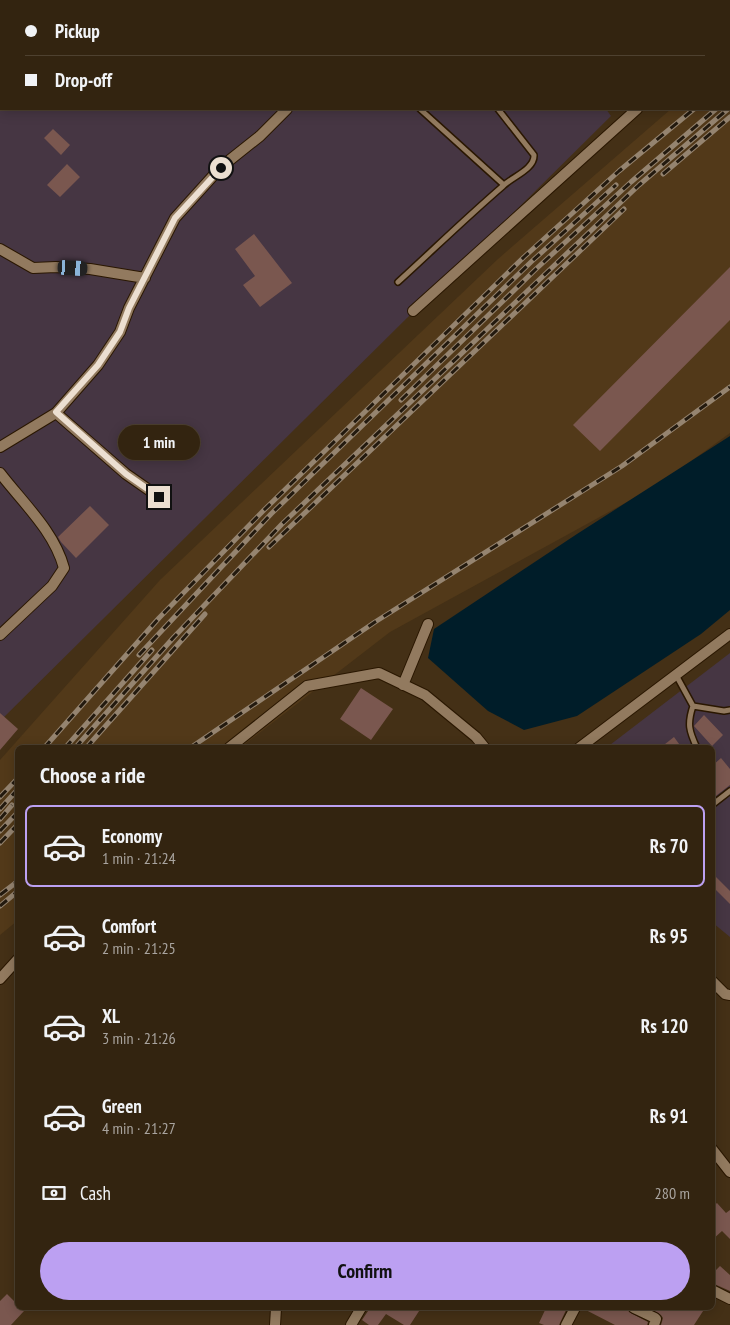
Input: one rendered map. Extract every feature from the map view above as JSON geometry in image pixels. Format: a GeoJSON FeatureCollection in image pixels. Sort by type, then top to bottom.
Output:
{"type":"FeatureCollection","features":[{"type":"Feature","properties":{"kind":"street"},"geometry":{"type":"LineString","coordinates":[[0,447],[56,412],[98,365],[120,332],[129,308],[175,218],[221,168],[260,136],[287,110]]}},
{"type":"Feature","properties":{"kind":"street"},"geometry":{"type":"LineString","coordinates":[[413,311],[636,110]]}},
{"type":"Feature","properties":{"kind":"street"},"geometry":{"type":"LineString","coordinates":[[0,249],[32,268],[90,269],[145,278]]}},
{"type":"Feature","properties":{"kind":"street"},"geometry":{"type":"LineString","coordinates":[[56,412],[126,474],[159,497]]}},
{"type":"Feature","properties":{"kind":"street"},"geometry":{"type":"LineString","coordinates":[[0,473],[44,528],[60,552],[64,568],[52,586],[0,634]]}},
{"type":"Feature","properties":{"kind":"street"},"geometry":{"type":"LineString","coordinates":[[403,685],[428,624]]}},
{"type":"Feature","properties":{"kind":"street"},"geometry":{"type":"LineString","coordinates":[[583,745],[730,634]]}},
{"type":"Feature","properties":{"kind":"street"},"geometry":{"type":"LineString","coordinates":[[233,745],[308,686],[379,672],[425,695],[476,736],[483,745]]}},
{"type":"Feature","properties":{"kind":"street"},"geometry":{"type":"LineString","coordinates":[[0,979],[15,962]]}},
{"type":"Feature","properties":{"kind":"street"},"geometry":{"type":"LineString","coordinates":[[715,984],[725,994],[730,995]]}},
{"type":"Feature","properties":{"kind":"street"},"geometry":{"type":"LineString","coordinates":[[715,1153],[730,1172]]}},
{"type":"Feature","properties":{"kind":"street"},"geometry":{"type":"LineString","coordinates":[[715,1292],[730,1299]]}},
{"type":"Feature","properties":{"kind":"street"},"geometry":{"type":"LineString","coordinates":[[275,1325],[276,1310]]}},
{"type":"Feature","properties":{"kind":"street"},"geometry":{"type":"LineString","coordinates":[[351,1325],[360,1310]]}},
{"type":"Feature","properties":{"kind":"street"},"geometry":{"type":"LineString","coordinates":[[566,1325],[574,1310]]}},
{"type":"Feature","properties":{"kind":"street"},"geometry":{"type":"LineString","coordinates":[[638,1310],[655,1318],[654,1325]]}},
{"type":"Feature","properties":{"kind":"lane"},"geometry":{"type":"LineString","coordinates":[[421,110],[504,185]]}},
{"type":"Feature","properties":{"kind":"lane"},"geometry":{"type":"LineString","coordinates":[[398,282],[534,160],[534,155],[499,110]]}},
{"type":"Feature","properties":{"kind":"lane"},"geometry":{"type":"LineString","coordinates":[[676,675],[693,706],[688,719],[696,745]]}},
{"type":"Feature","properties":{"kind":"lane"},"geometry":{"type":"LineString","coordinates":[[693,706],[724,711],[730,710]]}},
{"type":"Feature","properties":{"kind":"lane"},"geometry":{"type":"LineString","coordinates":[[715,802],[730,791]]}},
{"type":"Feature","properties":{"kind":"shaded area"},"geometry":{"type":"Polygon","coordinates":[[[0,110],[607,110],[611,116],[0,721],[0,110]]]}},
{"type":"Feature","properties":{"kind":"shaded area"},"geometry":{"type":"Polygon","coordinates":[[[670,110],[730,110],[730,433],[658,485],[390,632],[244,745],[15,745],[15,923],[0,935],[0,760],[160,580],[498,259],[670,110]]]}},
{"type":"Feature","properties":{"kind":"shaded area"},"geometry":{"type":"Polygon","coordinates":[[[730,653],[730,937],[715,925],[715,745],[610,745],[730,653]]]}},
{"type":"Feature","properties":{"kind":"water"},"geometry":{"type":"Polygon","coordinates":[[[730,436],[730,610],[701,634],[577,716],[524,730],[488,711],[428,658],[434,629],[730,436]]]}},
{"type":"Feature","properties":{"kind":"building"},"geometry":{"type":"Polygon","coordinates":[[[53,129],[70,145],[61,155],[44,138],[53,129]]]}},
{"type":"Feature","properties":{"kind":"building"},"geometry":{"type":"Polygon","coordinates":[[[67,164],[80,177],[60,197],[47,185],[67,164]]]}},
{"type":"Feature","properties":{"kind":"building"},"geometry":{"type":"Polygon","coordinates":[[[254,234],[292,283],[260,307],[243,285],[255,276],[235,249],[254,234]]]}},
{"type":"Feature","properties":{"kind":"building"},"geometry":{"type":"Polygon","coordinates":[[[730,267],[730,320],[600,451],[573,425],[730,267]]]}},
{"type":"Feature","properties":{"kind":"building"},"geometry":{"type":"Polygon","coordinates":[[[90,506],[109,525],[76,558],[58,537],[90,506]]]}},
{"type":"Feature","properties":{"kind":"building"},"geometry":{"type":"Polygon","coordinates":[[[361,688],[393,709],[371,740],[340,719],[361,688]]]}},
{"type":"Feature","properties":{"kind":"building"},"geometry":{"type":"Polygon","coordinates":[[[0,713],[18,729],[0,750],[0,713]]]}},
{"type":"Feature","properties":{"kind":"building"},"geometry":{"type":"Polygon","coordinates":[[[704,715],[723,735],[711,745],[694,726],[704,715]]]}},
{"type":"Feature","properties":{"kind":"building"},"geometry":{"type":"Polygon","coordinates":[[[674,737],[680,745],[664,745],[674,737]]]}},
{"type":"Feature","properties":{"kind":"building"},"geometry":{"type":"Polygon","coordinates":[[[721,758],[730,769],[730,785],[715,797],[715,763],[721,758]]]}},
{"type":"Feature","properties":{"kind":"building"},"geometry":{"type":"Polygon","coordinates":[[[715,876],[730,891],[730,904],[715,889],[715,876]]]}},
{"type":"Feature","properties":{"kind":"building"},"geometry":{"type":"Polygon","coordinates":[[[717,1203],[726,1213],[730,1210],[730,1239],[722,1231],[715,1237],[715,1205],[717,1203]]]}},
{"type":"Feature","properties":{"kind":"building"},"geometry":{"type":"Polygon","coordinates":[[[720,1266],[730,1275],[730,1291],[715,1284],[715,1271],[720,1266]]]}},
{"type":"Feature","properties":{"kind":"building"},"geometry":{"type":"Polygon","coordinates":[[[7,1294],[15,1302],[15,1310],[24,1311],[11,1325],[0,1325],[0,1301],[7,1294]]]}},
{"type":"Feature","properties":{"kind":"building"},"geometry":{"type":"Polygon","coordinates":[[[369,1310],[420,1310],[410,1325],[404,1325],[386,1314],[378,1325],[369,1325],[362,1320],[369,1310]]]}},
{"type":"Feature","properties":{"kind":"building"},"geometry":{"type":"Polygon","coordinates":[[[545,1310],[566,1310],[559,1325],[539,1323],[545,1310]]]}},
{"type":"Feature","properties":{"kind":"building"},"geometry":{"type":"Polygon","coordinates":[[[586,1310],[628,1310],[648,1322],[647,1325],[615,1325],[586,1310]]]}},
{"type":"Feature","properties":{"kind":"building"},"geometry":{"type":"Polygon","coordinates":[[[652,1310],[704,1310],[694,1325],[661,1325],[663,1318],[652,1310]]]}},
{"type":"Feature","properties":{"kind":"railway"},"geometry":{"type":"LineString","coordinates":[[47,745],[159,618],[264,510],[524,257],[619,171],[693,110]]}},
{"type":"Feature","properties":{"kind":"railway"},"geometry":{"type":"LineString","coordinates":[[401,400],[536,269],[631,182],[715,110]]}},
{"type":"Feature","properties":{"kind":"railway"},"geometry":{"type":"LineString","coordinates":[[78,745],[174,637],[282,524],[639,185],[727,110]]}},
{"type":"Feature","properties":{"kind":"railway"},"geometry":{"type":"LineString","coordinates":[[663,174],[730,117]]}},
{"type":"Feature","properties":{"kind":"railway"},"geometry":{"type":"LineString","coordinates":[[139,655],[271,514],[531,262],[616,185]]}},
{"type":"Feature","properties":{"kind":"railway"},"geometry":{"type":"LineString","coordinates":[[269,547],[624,209]]}},
{"type":"Feature","properties":{"kind":"railway"},"geometry":{"type":"LineString","coordinates":[[194,745],[375,622],[622,466],[730,387]]}},
{"type":"Feature","properties":{"kind":"railway"},"geometry":{"type":"LineString","coordinates":[[89,745],[205,614]]}},
{"type":"Feature","properties":{"kind":"railway"},"geometry":{"type":"LineString","coordinates":[[68,745],[152,650]]}},
{"type":"Feature","properties":{"kind":"railway"},"geometry":{"type":"LineString","coordinates":[[0,797],[15,781]]}},
{"type":"Feature","properties":{"kind":"railway"},"geometry":{"type":"LineString","coordinates":[[0,809],[15,792]]}},
{"type":"Feature","properties":{"kind":"railway"},"geometry":{"type":"LineString","coordinates":[[0,819],[12,805]]}},
{"type":"Feature","properties":{"kind":"railway"},"geometry":{"type":"LineString","coordinates":[[0,831],[15,815]]}},
{"type":"Feature","properties":{"kind":"railway"},"geometry":{"type":"LineString","coordinates":[[0,843],[15,827]]}},
{"type":"Feature","properties":{"kind":"railway"},"geometry":{"type":"LineString","coordinates":[[0,895],[15,883]]}},
{"type":"Feature","properties":{"kind":"railway"},"geometry":{"type":"LineString","coordinates":[[0,906],[15,894]]}},
{"type":"Feature","properties":{"kind":"route"},"geometry":{"type":"LineString","coordinates":[[159,497],[126,474],[56,412],[98,365],[120,332],[129,308],[175,218],[221,168]]}}]}
